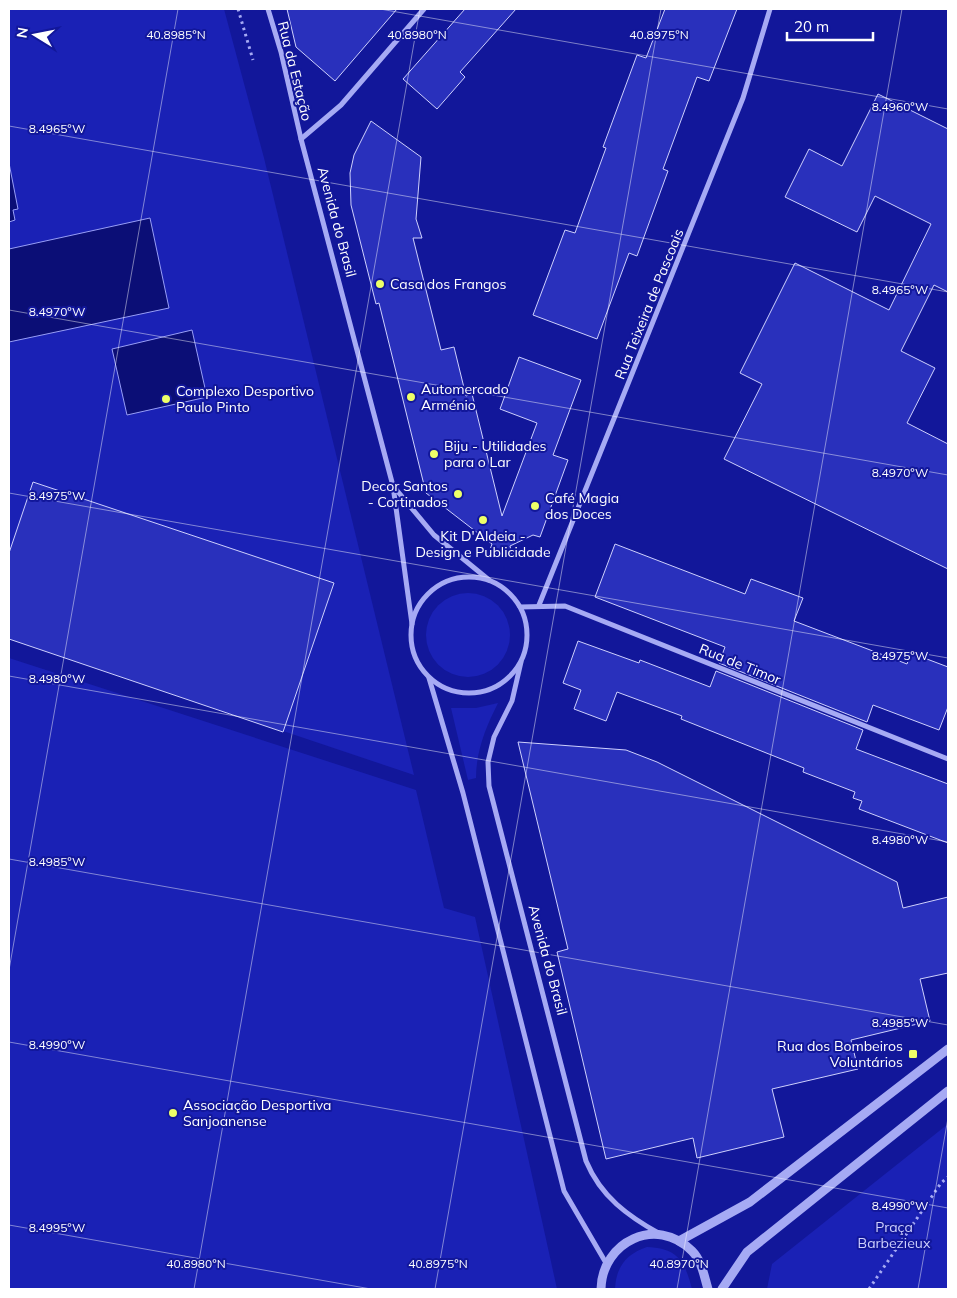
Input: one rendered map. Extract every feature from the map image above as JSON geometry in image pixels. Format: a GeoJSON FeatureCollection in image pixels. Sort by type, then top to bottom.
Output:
{"type":"FeatureCollection","features":[{"type":"Feature","properties":{"kind":"street","name":"Rua da Estação"},"geometry":{"type":"LineString","coordinates":[[268,9],[283,61],[300,139]]}},
{"type":"Feature","properties":{"kind":"street"},"geometry":{"type":"LineString","coordinates":[[300,139],[341,105],[424,9]]}},
{"type":"Feature","properties":{"kind":"street","name":"Rua Teixeira de Pascoais"},"geometry":{"type":"LineString","coordinates":[[539,605],[743,98],[770,9]]}},
{"type":"Feature","properties":{"kind":"street","name":"Avenida do Brasil"},"geometry":{"type":"LineString","coordinates":[[300,139],[393,486],[404,554],[412,624],[411,644],[417,662],[429,678],[442,687],[456,692],[471,694],[487,691],[500,685],[512,675],[521,662]]}},
{"type":"Feature","properties":{"kind":"street","name":"Avenida do Brasil"},"geometry":{"type":"LineString","coordinates":[[393,486],[434,535],[490,580],[507,591],[520,607],[527,626],[527,644],[512,701],[494,737],[488,762],[489,786],[586,1161],[593,1178],[603,1192],[631,1218],[663,1235],[679,1241],[692,1251],[701,1265],[708,1289]]}},
{"type":"Feature","properties":{"kind":"street","name":"Avenida do Brasil"},"geometry":{"type":"LineString","coordinates":[[412,624],[419,605],[428,593],[440,584],[455,578],[470,576],[490,580]]}},
{"type":"Feature","properties":{"kind":"street","name":"Rua de Timor"},"geometry":{"type":"LineString","coordinates":[[520,607],[539,605],[565,606],[948,759]]}},
{"type":"Feature","properties":{"kind":"street","name":"Avenida do Brasil"},"geometry":{"type":"LineString","coordinates":[[429,678],[463,793],[564,1192],[606,1263],[616,1250],[630,1240],[646,1235],[663,1235]]}},
{"type":"Feature","properties":{"kind":"street"},"geometry":{"type":"LineString","coordinates":[[679,1241],[750,1202],[948,1049]]}},
{"type":"Feature","properties":{"kind":"street"},"geometry":{"type":"LineString","coordinates":[[722,1289],[747,1252],[948,1091]]}},
{"type":"Feature","properties":{"kind":"street"},"geometry":{"type":"LineString","coordinates":[[601,1289],[601,1279],[606,1263]]}},
{"type":"Feature","properties":{"kind":"path"},"geometry":{"type":"LineString","coordinates":[[238,9],[253,60]]}},
{"type":"Feature","properties":{"kind":"path"},"geometry":{"type":"LineString","coordinates":[[869,1289],[905,1233],[940,1184],[948,1177]]}},
{"type":"Feature","properties":{"kind":"green space","name":"Complexo Desportivo Paulo Pinto"},"geometry":{"type":"Polygon","coordinates":[[[9,9],[224,9],[264,158],[414,775],[9,639],[9,9]]]}},
{"type":"Feature","properties":{"kind":"green space"},"geometry":{"type":"Polygon","coordinates":[[[460,593],[476,593],[492,600],[503,611],[510,627],[507,651],[498,665],[492,670],[476,677],[460,677],[444,670],[433,659],[426,643],[426,627],[433,611],[444,600],[460,593]]]}},
{"type":"Feature","properties":{"kind":"green space"},"geometry":{"type":"Polygon","coordinates":[[[9,658],[416,790],[444,908],[475,917],[557,1289],[9,1289],[9,658]]]}},
{"type":"Feature","properties":{"kind":"green space"},"geometry":{"type":"Polygon","coordinates":[[[498,703],[483,739],[476,768],[476,778],[468,780],[451,708],[476,708],[498,703]]]}},
{"type":"Feature","properties":{"kind":"green space","name":"Praça Barbezieux"},"geometry":{"type":"Polygon","coordinates":[[[948,1124],[948,1289],[767,1289],[772,1264],[948,1124]]]}},
{"type":"Feature","properties":{"kind":"green space"},"geometry":{"type":"Polygon","coordinates":[[[647,1247],[666,1250],[678,1258],[683,1264],[692,1289],[615,1289],[617,1274],[624,1262],[633,1253],[647,1247]]]}},
{"type":"Feature","properties":{"kind":"shaded area"},"geometry":{"type":"Polygon","coordinates":[[[9,163],[18,209],[13,210],[15,220],[9,222],[9,163]]]}},
{"type":"Feature","properties":{"kind":"shaded area"},"geometry":{"type":"Polygon","coordinates":[[[150,218],[169,308],[9,342],[9,249],[150,218]]]}},
{"type":"Feature","properties":{"kind":"shaded area"},"geometry":{"type":"Polygon","coordinates":[[[192,330],[207,397],[127,415],[112,349],[192,330]]]}},
{"type":"Feature","properties":{"kind":"building"},"geometry":{"type":"Polygon","coordinates":[[[287,9],[397,9],[335,81],[296,47],[287,9]]]}},
{"type":"Feature","properties":{"kind":"building"},"geometry":{"type":"Polygon","coordinates":[[[465,9],[516,9],[460,72],[465,77],[437,109],[403,79],[465,9]]]}},
{"type":"Feature","properties":{"kind":"building"},"geometry":{"type":"Polygon","coordinates":[[[665,9],[737,9],[709,81],[697,77],[663,169],[668,171],[637,256],[629,253],[597,339],[533,315],[565,230],[575,233],[606,148],[603,147],[637,55],[646,58],[665,9]]]}},
{"type":"Feature","properties":{"kind":"building"},"geometry":{"type":"Polygon","coordinates":[[[878,94],[948,129],[948,292],[934,285],[901,351],[935,368],[907,423],[948,444],[948,569],[724,459],[762,384],[740,373],[795,263],[889,310],[931,224],[875,196],[857,232],[785,197],[809,149],[842,166],[878,94]]]}},
{"type":"Feature","properties":{"kind":"building"},"geometry":{"type":"Polygon","coordinates":[[[371,121],[421,157],[416,219],[422,238],[413,238],[441,350],[454,347],[466,396],[472,394],[502,516],[537,423],[500,409],[519,357],[581,380],[553,455],[568,460],[540,537],[533,535],[510,546],[513,558],[502,551],[487,558],[492,544],[426,493],[379,303],[376,304],[351,205],[350,173],[354,155],[371,121]]]}},
{"type":"Feature","properties":{"kind":"building"},"geometry":{"type":"Polygon","coordinates":[[[33,482],[334,583],[283,732],[9,639],[9,553],[33,482]]]}},
{"type":"Feature","properties":{"kind":"building"},"geometry":{"type":"Polygon","coordinates":[[[615,544],[745,594],[751,579],[803,598],[794,621],[907,664],[911,653],[948,667],[948,707],[939,730],[873,705],[867,722],[719,663],[725,647],[595,597],[615,544]]]}},
{"type":"Feature","properties":{"kind":"building"},"geometry":{"type":"Polygon","coordinates":[[[578,641],[639,663],[640,660],[710,687],[716,671],[863,730],[856,749],[948,784],[948,843],[859,809],[862,801],[853,798],[855,792],[803,772],[804,768],[681,719],[682,716],[617,692],[606,721],[574,709],[581,690],[563,683],[578,641]]]}},
{"type":"Feature","properties":{"kind":"building"},"geometry":{"type":"Polygon","coordinates":[[[518,742],[626,750],[657,762],[897,882],[903,908],[948,897],[948,973],[920,979],[930,1021],[851,1040],[858,1069],[772,1089],[784,1137],[697,1158],[693,1138],[606,1159],[557,952],[568,949],[518,742]]]}},
{"type":"Feature","properties":{"kind":"place","name":"Casa dos Frangos"},"geometry":{"type":"Point","coordinates":[380,284]}},
{"type":"Feature","properties":{"kind":"place","name":"Automercado Arménio"},"geometry":{"type":"Point","coordinates":[411,397]}},
{"type":"Feature","properties":{"kind":"place","name":"Complexo Desportivo Paulo Pinto"},"geometry":{"type":"Point","coordinates":[166,399]}},
{"type":"Feature","properties":{"kind":"place","name":"Biju - Utilidades para o Lar"},"geometry":{"type":"Point","coordinates":[434,454]}},
{"type":"Feature","properties":{"kind":"place","name":"Decor Santos - Cortinados"},"geometry":{"type":"Point","coordinates":[458,494]}},
{"type":"Feature","properties":{"kind":"place","name":"Café Magia dos Doces"},"geometry":{"type":"Point","coordinates":[535,506]}},
{"type":"Feature","properties":{"kind":"place","name":"Kit D'Aldeia - Design e Publicidade"},"geometry":{"type":"Point","coordinates":[483,520]}},
{"type":"Feature","properties":{"kind":"place","name":"Rua dos Bombeiros Voluntários"},"geometry":{"type":"Point","coordinates":[913,1054]}},
{"type":"Feature","properties":{"kind":"place","name":"Associação Desportiva Sanjoanense"},"geometry":{"type":"Point","coordinates":[173,1113]}}]}
